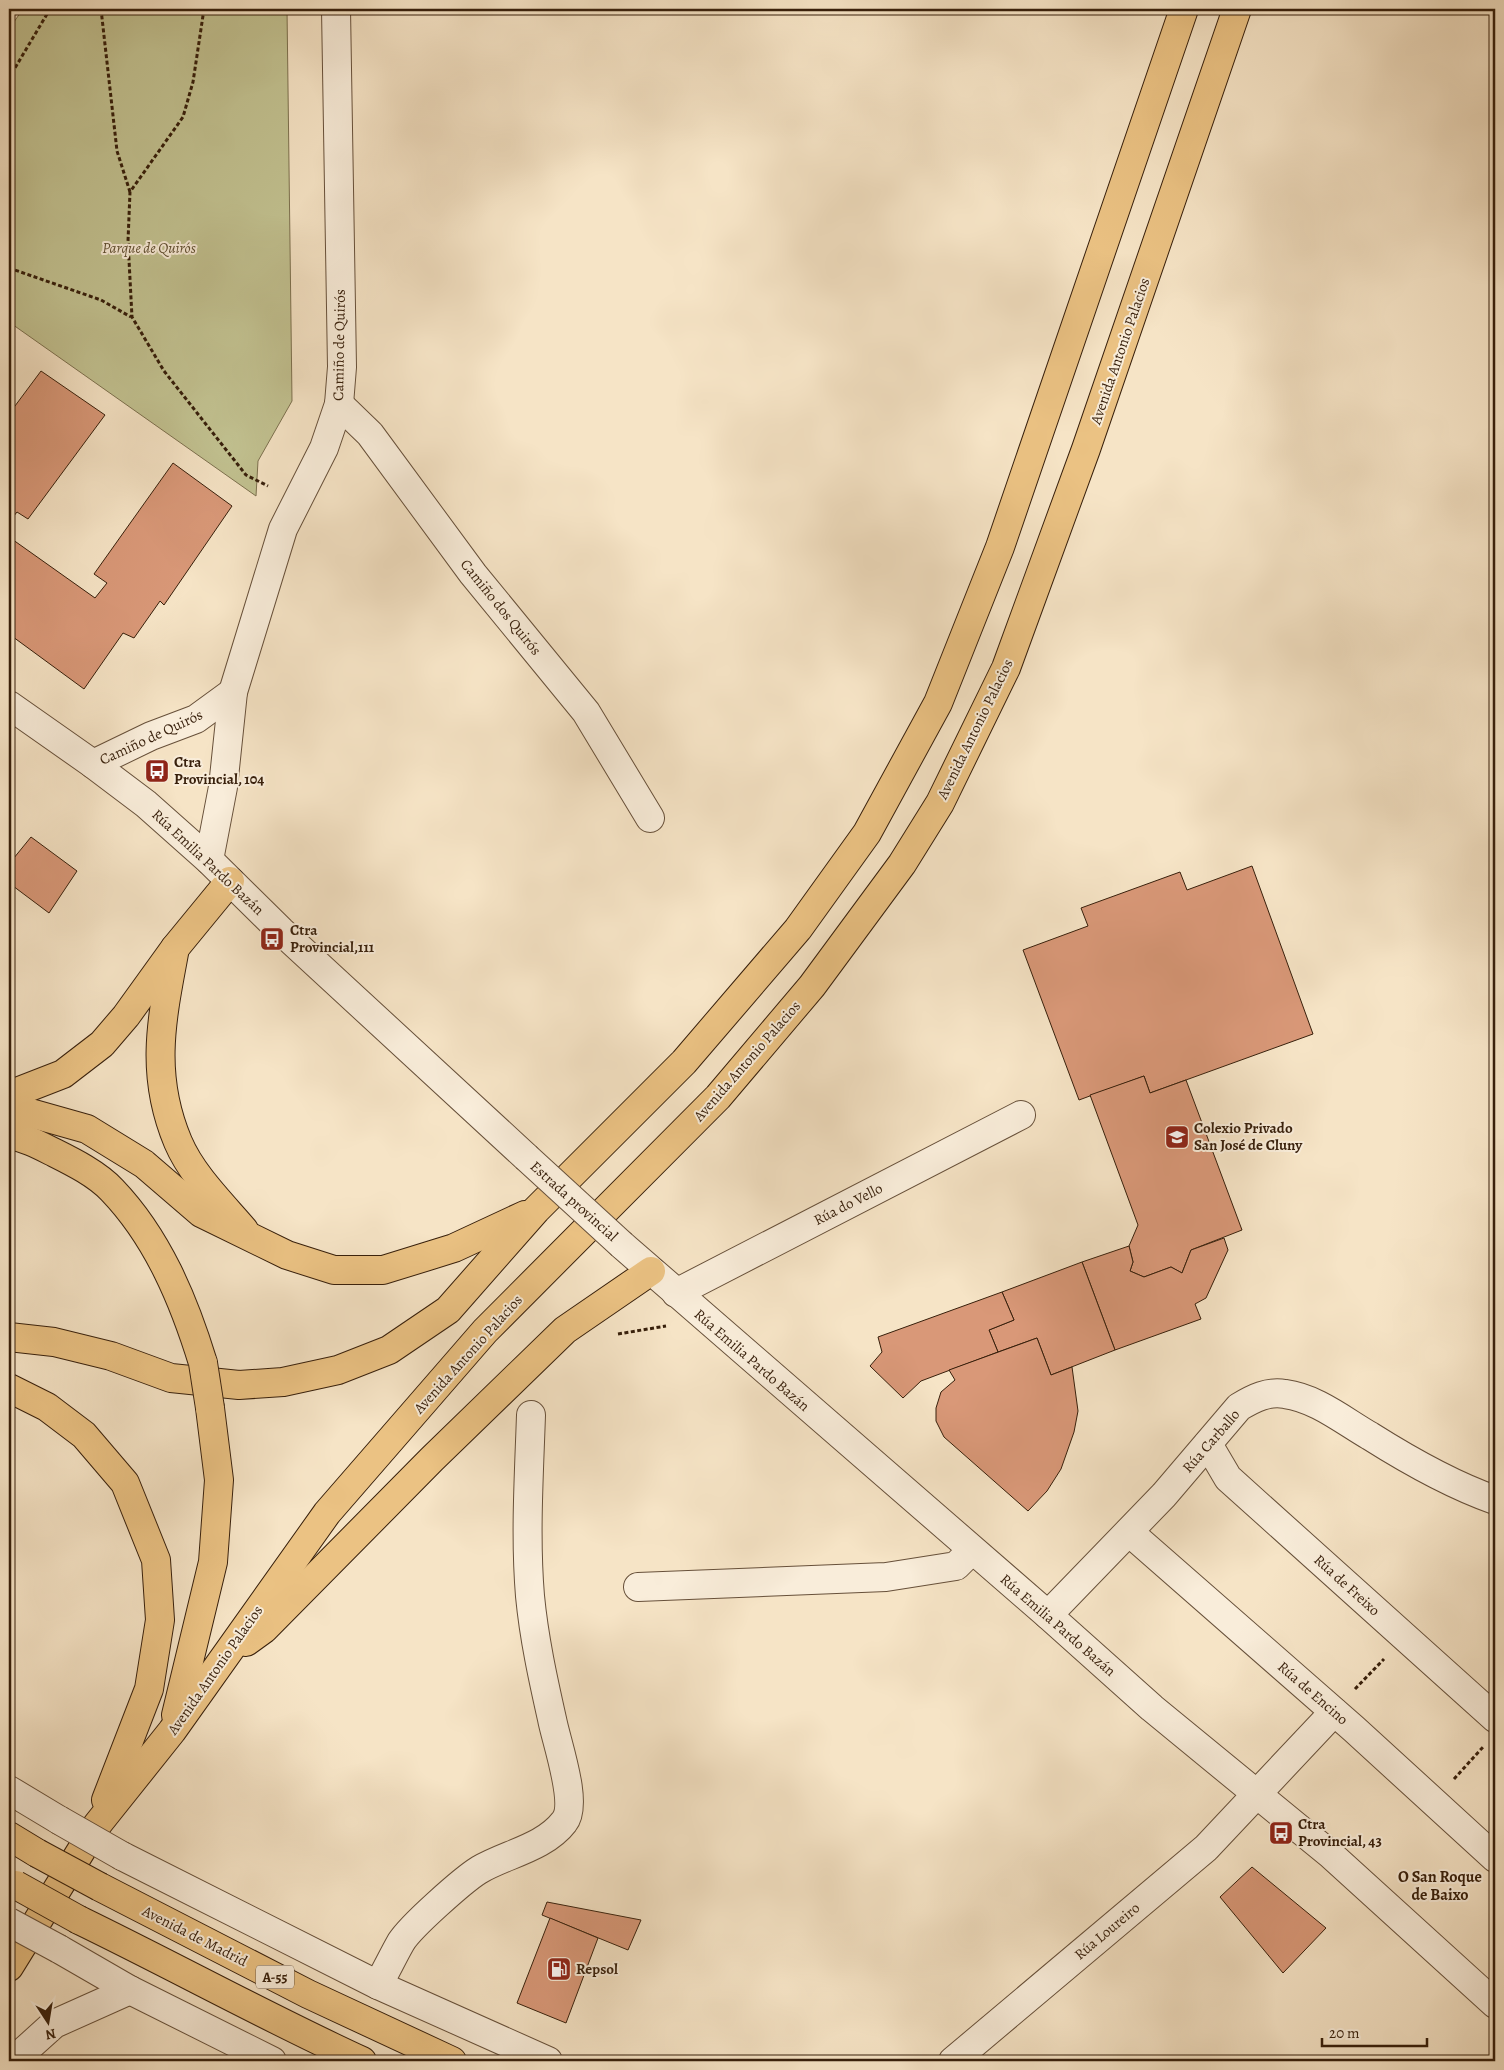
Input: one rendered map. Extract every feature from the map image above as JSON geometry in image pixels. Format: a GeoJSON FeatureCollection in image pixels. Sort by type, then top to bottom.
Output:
{"type":"FeatureCollection","features":[{"type":"Feature","properties":{"kind":"main road"},"geometry":{"type":"LineString","coordinates":[[9,1336],[64,1344],[111,1356],[171,1378],[239,1385],[282,1382],[338,1370],[389,1350],[448,1310],[536,1210],[684,1062],[798,929],[867,833],[938,703],[1000,547],[1184,9]]}},
{"type":"Feature","properties":{"kind":"main road","name":"Avenida Antonio Palacios"},"geometry":{"type":"LineString","coordinates":[[9,1967],[97,1825],[172,1730],[327,1513],[485,1331],[718,1097],[812,986],[902,864],[940,804],[1006,668],[1086,449],[1237,9]]}},
{"type":"Feature","properties":{"kind":"main road"},"geometry":{"type":"LineString","coordinates":[[9,1095],[63,1074],[102,1044],[126,1016],[175,948],[230,881]]}},
{"type":"Feature","properties":{"kind":"main road"},"geometry":{"type":"LineString","coordinates":[[175,948],[161,1023],[161,1086],[179,1143],[205,1183],[250,1237]]}},
{"type":"Feature","properties":{"kind":"main road"},"geometry":{"type":"LineString","coordinates":[[9,1107],[87,1129],[144,1164],[201,1213],[287,1255],[334,1270],[382,1270],[454,1248],[536,1210]]}},
{"type":"Feature","properties":{"kind":"main road"},"geometry":{"type":"LineString","coordinates":[[9,1135],[25,1138],[70,1160],[111,1188],[144,1230],[171,1277],[188,1316],[203,1364],[219,1480],[213,1562],[172,1730]]}},
{"type":"Feature","properties":{"kind":"main road"},"geometry":{"type":"LineString","coordinates":[[222,1658],[264,1629],[432,1459],[565,1330],[651,1271]]}},
{"type":"Feature","properties":{"kind":"main road"},"geometry":{"type":"LineString","coordinates":[[9,1388],[48,1406],[84,1435],[126,1483],[156,1560],[160,1620],[149,1689],[97,1825]]}},
{"type":"Feature","properties":{"kind":"main road","name":"Avenida de Madrid"},"geometry":{"type":"LineString","coordinates":[[9,1836],[100,1888],[308,1994],[452,2061]]}},
{"type":"Feature","properties":{"kind":"main road","name":"A-55"},"geometry":{"type":"LineString","coordinates":[[13,1882],[79,1920],[172,1965],[293,2029],[362,2061]]}},
{"type":"Feature","properties":{"kind":"street","name":"Camiño de Quirós"},"geometry":{"type":"LineString","coordinates":[[209,860],[223,787],[233,692],[283,529],[324,448],[340,404],[342,367],[336,9]]}},
{"type":"Feature","properties":{"kind":"street","name":"Camiño dos Quirós"},"geometry":{"type":"LineString","coordinates":[[340,404],[370,434],[473,574],[586,712],[650,818]]}},
{"type":"Feature","properties":{"kind":"street","name":"Camiño de Quirós"},"geometry":{"type":"LineString","coordinates":[[93,764],[151,736],[196,719],[233,692]]}},
{"type":"Feature","properties":{"kind":"street","name":"Rúa Emilia Pardo Bazán"},"geometry":{"type":"LineString","coordinates":[[9,705],[146,804],[209,860],[280,931],[526,1157]]}},
{"type":"Feature","properties":{"kind":"street","name":"Rúa do Vello"},"geometry":{"type":"LineString","coordinates":[[676,1293],[1020,1116]]}},
{"type":"Feature","properties":{"kind":"street","name":"Estrada provincial"},"geometry":{"type":"LineString","coordinates":[[526,1157],[622,1245]]}},
{"type":"Feature","properties":{"kind":"street","name":"Rúa Emilia Pardo Bazán"},"geometry":{"type":"LineString","coordinates":[[622,1245],[1048,1615],[1152,1708],[1330,1854],[1495,2004]]}},
{"type":"Feature","properties":{"kind":"street","name":"Rúa Carballo"},"geometry":{"type":"LineString","coordinates":[[1048,1615],[1129,1532],[1239,1407],[1252,1398],[1269,1394],[1297,1396],[1325,1409],[1423,1466],[1495,1500]]}},
{"type":"Feature","properties":{"kind":"street"},"geometry":{"type":"LineString","coordinates":[[378,1985],[402,1940],[447,1896],[479,1870],[530,1846],[551,1834],[566,1821],[569,1804],[567,1775],[552,1723],[540,1663],[530,1596],[527,1523],[530,1415]]}},
{"type":"Feature","properties":{"kind":"street","name":"Rúa de Freixo"},"geometry":{"type":"LineString","coordinates":[[1208,1444],[1228,1478],[1492,1729]]}},
{"type":"Feature","properties":{"kind":"street","name":"Rúa de Encino"},"geometry":{"type":"LineString","coordinates":[[1129,1532],[1334,1712],[1495,1858]]}},
{"type":"Feature","properties":{"kind":"street"},"geometry":{"type":"LineString","coordinates":[[638,1587],[886,1577],[956,1566],[972,1550]]}},
{"type":"Feature","properties":{"kind":"street","name":"Rúa Loureiro"},"geometry":{"type":"LineString","coordinates":[[953,2061],[1206,1848],[1334,1712]]}},
{"type":"Feature","properties":{"kind":"street"},"geometry":{"type":"LineString","coordinates":[[9,1790],[122,1856],[378,1985],[548,2061]]}},
{"type":"Feature","properties":{"kind":"street"},"geometry":{"type":"LineString","coordinates":[[9,1922],[130,1990],[272,2061]]}},
{"type":"Feature","properties":{"kind":"street"},"geometry":{"type":"LineString","coordinates":[[13,2061],[54,2024],[130,1990]]}},
{"type":"Feature","properties":{"kind":"path"},"geometry":{"type":"LineString","coordinates":[[9,86],[12,73],[50,9]]}},
{"type":"Feature","properties":{"kind":"path"},"geometry":{"type":"LineString","coordinates":[[101,9],[117,151],[130,192],[128,241],[132,317],[164,371],[246,476],[269,486]]}},
{"type":"Feature","properties":{"kind":"path"},"geometry":{"type":"LineString","coordinates":[[130,192],[183,117],[193,82],[204,9]]}},
{"type":"Feature","properties":{"kind":"path"},"geometry":{"type":"LineString","coordinates":[[9,268],[101,300],[132,317]]}},
{"type":"Feature","properties":{"kind":"path"},"geometry":{"type":"LineString","coordinates":[[609,1336],[674,1325]]}},
{"type":"Feature","properties":{"kind":"path"},"geometry":{"type":"LineString","coordinates":[[1355,1690],[1389,1653]]}},
{"type":"Feature","properties":{"kind":"path"},"geometry":{"type":"LineString","coordinates":[[1453,1780],[1492,1729]]}},
{"type":"Feature","properties":{"kind":"green space","name":"Parque de Quirós"},"geometry":{"type":"Polygon","coordinates":[[[23,9],[287,9],[292,401],[258,461],[256,496],[9,322],[9,29],[23,9]]]}},
{"type":"Feature","properties":{"kind":"building"},"geometry":{"type":"Polygon","coordinates":[[[41,371],[105,415],[28,519],[17,512],[9,522],[9,414],[41,371]]]}},
{"type":"Feature","properties":{"kind":"building"},"geometry":{"type":"Polygon","coordinates":[[[173,463],[232,506],[164,605],[160,601],[134,638],[123,633],[84,689],[9,634],[9,537],[95,598],[107,583],[94,574],[173,463]]]}},
{"type":"Feature","properties":{"kind":"building"},"geometry":{"type":"Polygon","coordinates":[[[31,837],[77,871],[49,913],[9,883],[9,864],[31,837]]]}},
{"type":"Feature","properties":{"kind":"building"},"geometry":{"type":"Polygon","coordinates":[[[1252,866],[1313,1034],[1150,1093],[1144,1076],[1079,1100],[1023,950],[1088,926],[1081,908],[1180,872],[1187,890],[1252,866]]]}},
{"type":"Feature","properties":{"kind":"building"},"geometry":{"type":"Polygon","coordinates":[[[1144,1076],[1150,1093],[1186,1080],[1242,1230],[1191,1250],[1182,1273],[1171,1267],[1144,1277],[1130,1271],[1133,1262],[1129,1246],[1138,1225],[1090,1095],[1144,1076]]]}},
{"type":"Feature","properties":{"kind":"building"},"geometry":{"type":"Polygon","coordinates":[[[1224,1238],[1228,1250],[1206,1298],[1195,1304],[1201,1319],[1115,1350],[1082,1262],[1129,1246],[1133,1262],[1130,1271],[1144,1277],[1171,1267],[1182,1273],[1191,1250],[1224,1238]]]}},
{"type":"Feature","properties":{"kind":"building"},"geometry":{"type":"Polygon","coordinates":[[[1082,1262],[1115,1350],[1051,1375],[1037,1338],[998,1352],[989,1330],[1014,1320],[1002,1292],[1082,1262]]]}},
{"type":"Feature","properties":{"kind":"building"},"geometry":{"type":"Polygon","coordinates":[[[1002,1292],[1014,1320],[989,1330],[998,1352],[921,1381],[903,1398],[870,1366],[882,1352],[878,1337],[1002,1292]]]}},
{"type":"Feature","properties":{"kind":"building"},"geometry":{"type":"Polygon","coordinates":[[[1037,1338],[1051,1375],[1072,1367],[1078,1411],[1074,1432],[1061,1469],[1047,1491],[1028,1511],[944,1437],[936,1421],[936,1408],[941,1392],[955,1380],[949,1370],[1037,1338]]]}},
{"type":"Feature","properties":{"kind":"building"},"geometry":{"type":"Polygon","coordinates":[[[1252,1867],[1326,1928],[1283,1973],[1220,1897],[1252,1867]]]}},
{"type":"Feature","properties":{"kind":"building"},"geometry":{"type":"Polygon","coordinates":[[[547,1902],[641,1920],[628,1950],[542,1915],[547,1902]]]}},
{"type":"Feature","properties":{"kind":"building"},"geometry":{"type":"Polygon","coordinates":[[[550,1918],[598,1938],[566,2023],[517,2003],[550,1918]]]}},
{"type":"Feature","properties":{"kind":"place","name":"Ctra Provincial, 104"},"geometry":{"type":"Point","coordinates":[157,771]}},
{"type":"Feature","properties":{"kind":"place","name":"Ctra Provincial,111"},"geometry":{"type":"Point","coordinates":[272,939]}},
{"type":"Feature","properties":{"kind":"place","name":"Colexio Privado San José de Cluny"},"geometry":{"type":"Point","coordinates":[1177,1137]}},
{"type":"Feature","properties":{"kind":"place","name":"Ctra Provincial, 43"},"geometry":{"type":"Point","coordinates":[1281,1833]}},
{"type":"Feature","properties":{"kind":"place","name":"Repsol"},"geometry":{"type":"Point","coordinates":[559,1969]}},
{"type":"Feature","properties":{"kind":"district","name":"O San Roque de Baixo"},"geometry":{"type":"Point","coordinates":[1440,1885]}}]}
